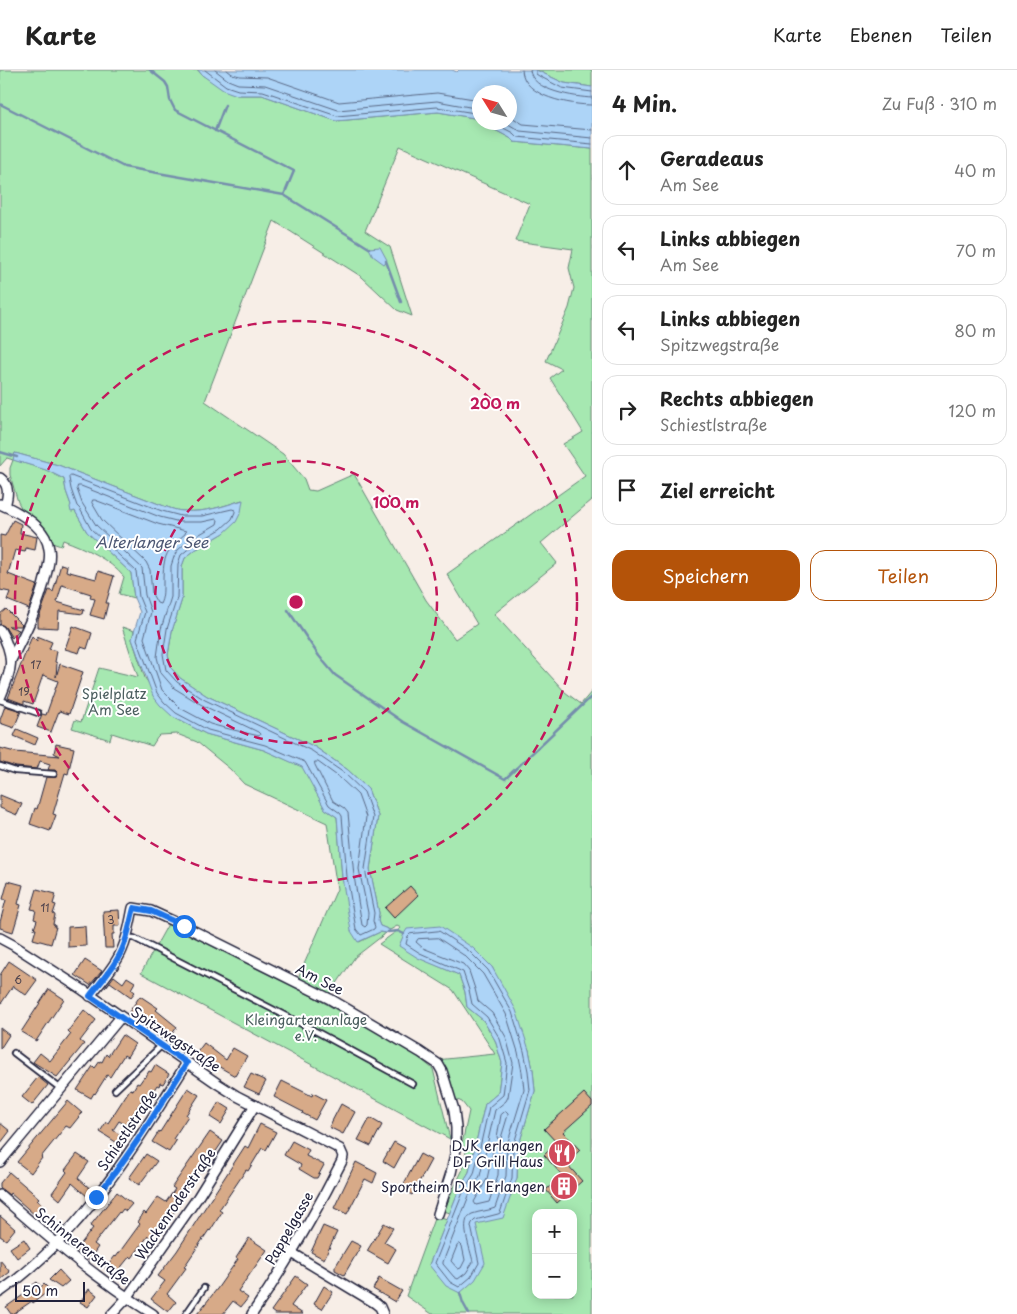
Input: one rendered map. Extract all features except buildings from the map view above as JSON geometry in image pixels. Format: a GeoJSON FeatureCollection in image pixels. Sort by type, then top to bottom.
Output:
{"type":"FeatureCollection","features":[{"type":"Feature","properties":{"kind":"street"},"geometry":{"type":"LineString","coordinates":[[0,478],[7,486],[8,491],[3,505],[34,524],[44,535],[50,548],[50,560],[35,612],[11,660]]}},
{"type":"Feature","properties":{"kind":"street"},"geometry":{"type":"LineString","coordinates":[[0,630],[8,645],[11,660],[10,672],[0,699]]}},
{"type":"Feature","properties":{"kind":"street","name":"Am See"},"geometry":{"type":"LineString","coordinates":[[90,996],[114,965],[123,949],[134,908],[151,911],[184,926],[330,999],[420,1052],[438,1064],[454,1110],[456,1149],[451,1173],[438,1214]]}},
{"type":"Feature","properties":{"kind":"street","name":"Spitzwegstraße"},"geometry":{"type":"LineString","coordinates":[[0,938],[13,944],[218,1084],[336,1146],[343,1153]]}},
{"type":"Feature","properties":{"kind":"street"},"geometry":{"type":"LineString","coordinates":[[0,1162],[120,1018]]}},
{"type":"Feature","properties":{"kind":"street","name":"Schiestlstraße"},"geometry":{"type":"LineString","coordinates":[[0,1292],[15,1282],[57,1245],[117,1171],[187,1063]]}},
{"type":"Feature","properties":{"kind":"street","name":"Wackenroderstraße"},"geometry":{"type":"LineString","coordinates":[[112,1314],[127,1298],[198,1197],[255,1105]]}},
{"type":"Feature","properties":{"kind":"street","name":"Pappelgasse"},"geometry":{"type":"LineString","coordinates":[[252,1314],[292,1254],[342,1161],[343,1153]]}},
{"type":"Feature","properties":{"kind":"street","name":"Schinnererstraße"},"geometry":{"type":"LineString","coordinates":[[0,1195],[57,1245],[127,1298],[153,1314]]}},
{"type":"Feature","properties":{"kind":"street"},"geometry":{"type":"LineString","coordinates":[[292,1254],[380,1306],[382,1314]]}},
{"type":"Feature","properties":{"kind":"lane"},"geometry":{"type":"LineString","coordinates":[[0,699],[38,713]]}},
{"type":"Feature","properties":{"kind":"lane"},"geometry":{"type":"LineString","coordinates":[[0,766],[15,770],[54,774]]}},
{"type":"Feature","properties":{"kind":"lane"},"geometry":{"type":"LineString","coordinates":[[127,938],[134,938],[320,1033],[413,1084]]}},
{"type":"Feature","properties":{"kind":"lane"},"geometry":{"type":"LineString","coordinates":[[115,1090],[161,1046]]}},
{"type":"Feature","properties":{"kind":"lane"},"geometry":{"type":"LineString","coordinates":[[14,1053],[61,1088]]}},
{"type":"Feature","properties":{"kind":"lane"},"geometry":{"type":"LineString","coordinates":[[186,1314],[204,1288]]}},
{"type":"Feature","properties":{"kind":"green space"},"geometry":{"type":"Polygon","coordinates":[[[0,70],[198,70],[202,75],[237,95],[262,95],[336,121],[438,112],[472,118],[472,130],[495,130],[514,142],[592,149],[592,500],[541,543],[557,563],[494,614],[565,692],[581,704],[592,691],[592,1314],[432,1314],[406,1296],[435,1216],[447,1220],[429,1265],[476,1224],[517,1178],[518,1148],[535,1091],[529,1050],[492,967],[417,957],[459,975],[465,992],[467,1007],[483,1020],[495,1040],[502,1063],[498,1093],[485,1104],[469,1172],[460,1187],[450,1213],[444,1211],[464,1167],[466,1152],[462,1144],[469,1111],[462,1102],[453,1098],[436,1060],[495,1054],[453,990],[379,944],[401,928],[397,926],[390,930],[380,926],[378,921],[379,913],[370,869],[378,816],[368,789],[348,770],[315,747],[207,696],[180,678],[171,668],[168,655],[172,631],[182,599],[182,566],[185,558],[224,533],[242,500],[206,510],[179,510],[58,465],[15,453],[14,460],[46,470],[64,479],[72,512],[75,511],[87,532],[131,573],[134,598],[119,594],[124,577],[104,559],[63,540],[61,546],[52,543],[42,527],[23,511],[18,502],[10,475],[13,460],[7,458],[0,466],[0,70]],[[400,146],[365,231],[390,247],[412,316],[397,310],[362,277],[274,221],[205,401],[283,454],[304,479],[308,490],[316,491],[354,474],[426,600],[455,639],[477,624],[447,574],[585,476],[563,444],[583,432],[550,378],[562,369],[546,361],[569,308],[574,288],[569,268],[573,249],[515,241],[530,204],[400,146]]]}},
{"type":"Feature","properties":{"kind":"green space"},"geometry":{"type":"Polygon","coordinates":[[[536,70],[592,70],[592,87],[564,83],[536,70]]]}},
{"type":"Feature","properties":{"kind":"green space","name":"Spielplatz Am See"},"geometry":{"type":"Polygon","coordinates":[[[122,627],[134,631],[132,639],[145,678],[173,717],[206,734],[264,750],[303,767],[325,809],[337,817],[342,877],[359,942],[380,932],[386,933],[355,957],[329,995],[298,978],[337,889],[327,823],[244,784],[230,769],[197,742],[177,734],[160,735],[152,746],[112,733],[110,740],[72,728],[75,720],[81,722],[99,668],[138,677],[122,627]]]}},
{"type":"Feature","properties":{"kind":"green space","name":"Kleingartenanlage e.V."},"geometry":{"type":"Polygon","coordinates":[[[168,924],[312,996],[412,1052],[433,1069],[450,1139],[141,973],[168,924]]]}},
{"type":"Feature","properties":{"kind":"water"},"geometry":{"type":"Polygon","coordinates":[[[198,70],[452,70],[457,72],[459,70],[536,70],[564,83],[592,87],[592,149],[514,142],[495,130],[517,130],[517,85],[472,85],[472,118],[438,112],[336,121],[262,95],[237,95],[223,90],[198,70]]]}},
{"type":"Feature","properties":{"kind":"water"},"geometry":{"type":"Polygon","coordinates":[[[380,247],[387,260],[384,264],[373,256],[369,248],[380,247]]]}},
{"type":"Feature","properties":{"kind":"water","name":"Alterlanger See"},"geometry":{"type":"Polygon","coordinates":[[[15,453],[58,465],[179,510],[206,510],[243,500],[241,512],[236,522],[224,533],[185,558],[182,566],[182,599],[172,631],[168,655],[171,668],[180,678],[207,696],[315,747],[348,770],[368,789],[378,816],[370,869],[379,913],[378,921],[380,926],[390,930],[386,933],[380,932],[358,942],[351,931],[342,877],[337,817],[325,809],[302,767],[264,750],[206,734],[173,717],[160,705],[153,696],[132,639],[140,612],[134,598],[131,573],[87,532],[75,511],[71,512],[64,479],[46,470],[13,460],[15,453]]]}},
{"type":"Feature","properties":{"kind":"water"},"geometry":{"type":"Polygon","coordinates":[[[440,926],[473,948],[492,967],[516,1010],[529,1050],[535,1091],[518,1148],[517,1178],[503,1218],[476,1224],[485,1263],[475,1280],[460,1293],[446,1286],[429,1265],[460,1187],[469,1172],[485,1104],[498,1093],[502,1063],[495,1040],[483,1020],[467,1007],[465,992],[459,975],[418,958],[399,946],[407,929],[440,926]]]}},
{"type":"Feature","properties":{"kind":"waterway"},"geometry":{"type":"LineString","coordinates":[[150,70],[165,82],[175,110],[294,171],[284,195]]}},
{"type":"Feature","properties":{"kind":"waterway"},"geometry":{"type":"LineString","coordinates":[[0,104],[124,167],[284,195],[369,248]]}},
{"type":"Feature","properties":{"kind":"waterway"},"geometry":{"type":"LineString","coordinates":[[215,131],[225,105]]}},
{"type":"Feature","properties":{"kind":"waterway"},"geometry":{"type":"LineString","coordinates":[[386,261],[401,302]]}},
{"type":"Feature","properties":{"kind":"waterway"},"geometry":{"type":"LineString","coordinates":[[0,452],[17,457]]}},
{"type":"Feature","properties":{"kind":"waterway"},"geometry":{"type":"LineString","coordinates":[[288,610],[319,656],[335,675],[403,722],[505,779],[592,696]]}},
{"type":"Feature","properties":{"kind":"waterway"},"geometry":{"type":"LineString","coordinates":[[388,932],[398,931],[404,934]]}},
{"type":"Feature","properties":{"kind":"waterway"},"geometry":{"type":"LineString","coordinates":[[460,1293],[469,1314]]}},
{"type":"Feature","properties":{"kind":"place","name":"DJK erlangen DF Grill Haus"},"geometry":{"type":"Point","coordinates":[562,1153]}},
{"type":"Feature","properties":{"kind":"place","name":"Sportheim DJK Erlangen"},"geometry":{"type":"Point","coordinates":[564,1186]}},
{"type":"Feature","properties":{"kind":"route"},"geometry":{"type":"LineString","coordinates":[[96,1197],[138,1141],[187,1063],[90,996],[114,965],[123,949],[134,908],[151,911],[184,926]]}}]}
